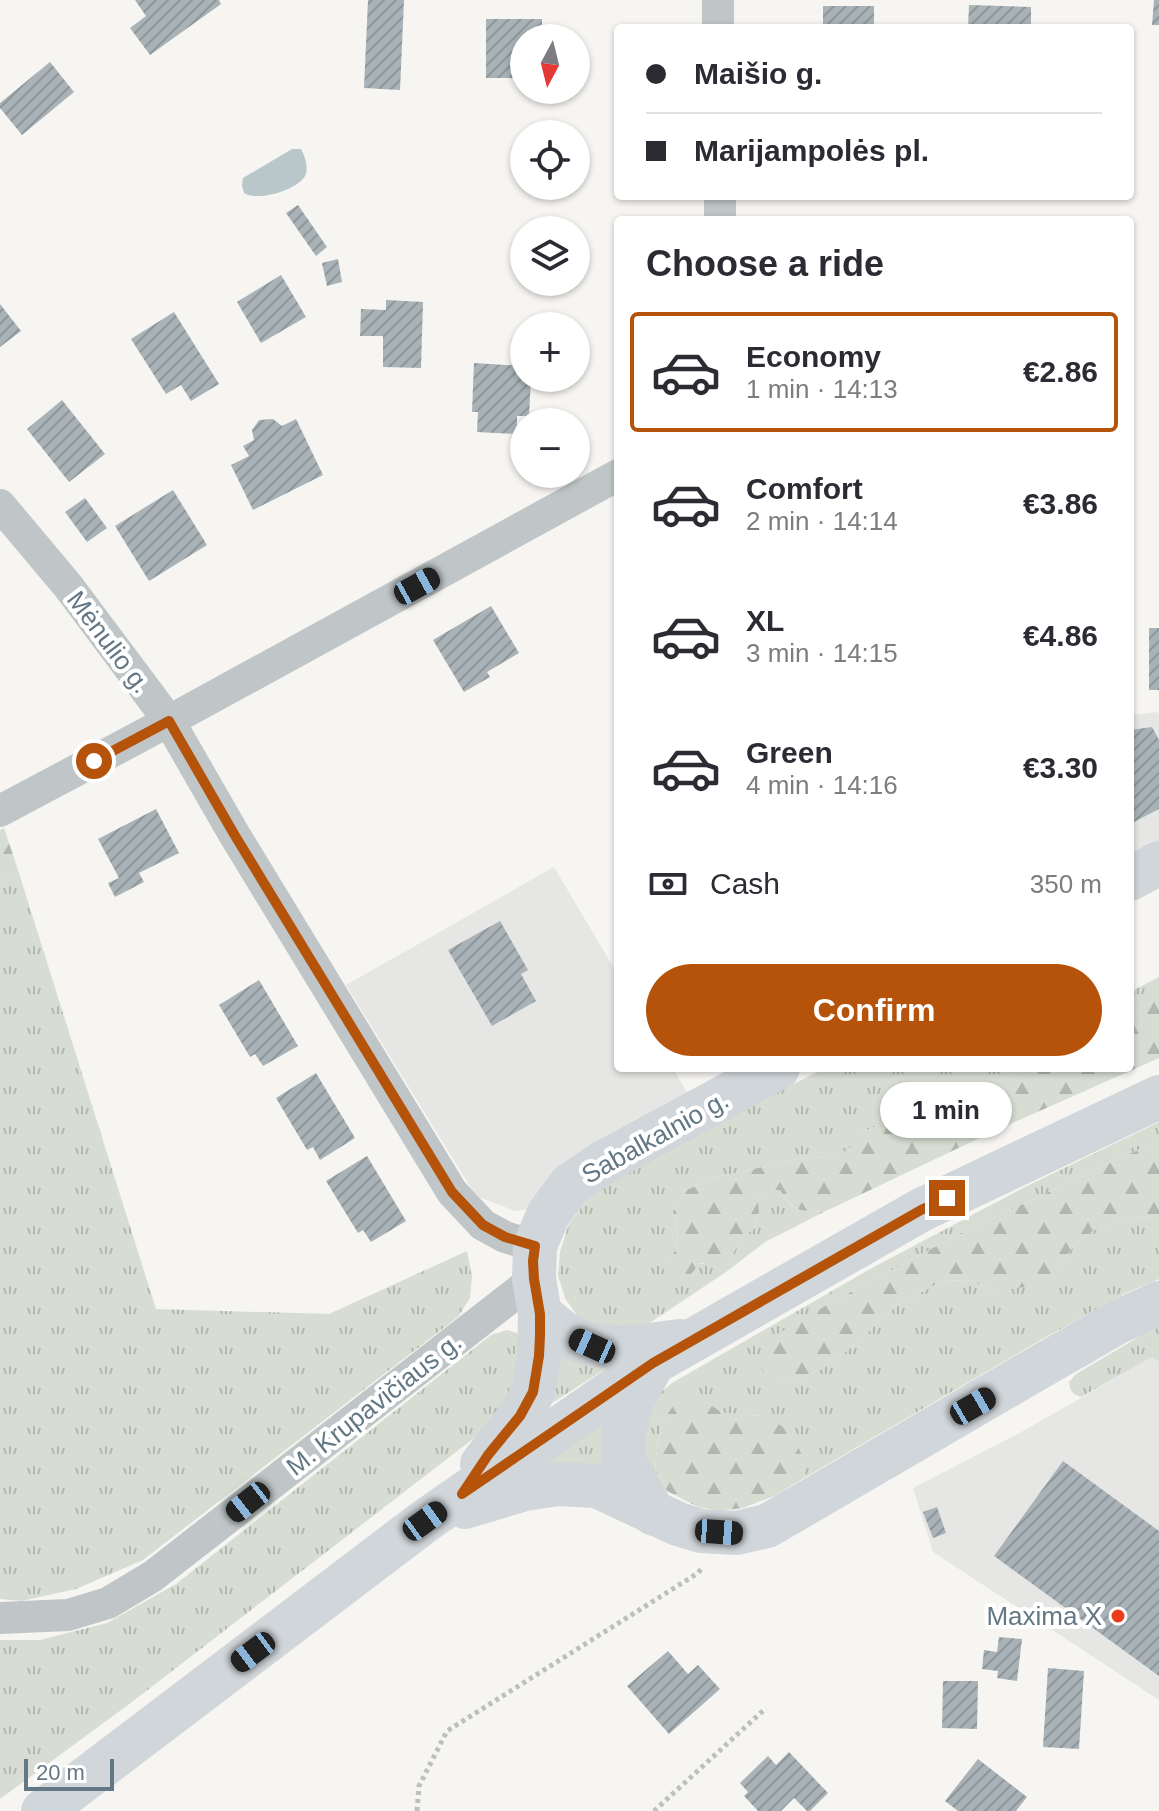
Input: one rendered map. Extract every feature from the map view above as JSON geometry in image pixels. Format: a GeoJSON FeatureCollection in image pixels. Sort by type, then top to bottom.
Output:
{"type":"FeatureCollection","features":[{"type":"Feature","properties":{"kind":"main road"},"geometry":{"type":"LineString","coordinates":[[1134,877],[1159,863]]}},
{"type":"Feature","properties":{"kind":"main road","name":"Sabalkalnio g."},"geometry":{"type":"LineString","coordinates":[[537,1279],[548,1215],[570,1185],[604,1162],[771,1072]]}},
{"type":"Feature","properties":{"kind":"main road"},"geometry":{"type":"LineString","coordinates":[[43,1811],[425,1521],[653,1363],[921,1210],[1159,1097]]}},
{"type":"Feature","properties":{"kind":"main road"},"geometry":{"type":"LineString","coordinates":[[537,1279],[564,1333],[592,1346],[622,1348],[692,1339]]}},
{"type":"Feature","properties":{"kind":"main road"},"geometry":{"type":"LineString","coordinates":[[462,1494],[488,1455],[520,1416],[533,1392],[539,1356],[537,1279]]}},
{"type":"Feature","properties":{"kind":"main road"},"geometry":{"type":"LineString","coordinates":[[425,1521],[525,1489],[557,1484],[597,1486],[654,1514],[701,1531],[736,1533],[767,1526],[1118,1322],[1159,1303]]}},
{"type":"Feature","properties":{"kind":"main road"},"geometry":{"type":"LineString","coordinates":[[653,1363],[632,1401],[623,1434],[624,1463],[654,1514]]}},
{"type":"Feature","properties":{"kind":"street"},"geometry":{"type":"LineString","coordinates":[[718,0],[718,24]]}},
{"type":"Feature","properties":{"kind":"street"},"geometry":{"type":"LineString","coordinates":[[0,811],[614,477]]}},
{"type":"Feature","properties":{"kind":"street","name":"Mėnulio g."},"geometry":{"type":"LineString","coordinates":[[0,505],[68,586],[169,721],[234,834],[452,1192],[483,1225],[505,1237],[537,1279]]}},
{"type":"Feature","properties":{"kind":"street","name":"M. Krupavičiaus g."},"geometry":{"type":"LineString","coordinates":[[0,1618],[68,1615],[108,1603],[153,1576],[537,1279]]}},
{"type":"Feature","properties":{"kind":"path"},"geometry":{"type":"LineString","coordinates":[[417,1811],[419,1786],[447,1731],[698,1573],[736,1533]]}},
{"type":"Feature","properties":{"kind":"path"},"geometry":{"type":"LineString","coordinates":[[654,1811],[766,1708]]}},
{"type":"Feature","properties":{"kind":"shaded area"},"geometry":{"type":"Polygon","coordinates":[[[292,149],[301,149],[305,158],[307,171],[302,180],[278,193],[258,196],[244,193],[243,178],[292,149]]]}},
{"type":"Feature","properties":{"kind":"shaded area"},"geometry":{"type":"Polygon","coordinates":[[[1157,712],[1159,715],[1159,843],[1134,856],[1134,715],[1157,712]]]}},
{"type":"Feature","properties":{"kind":"shaded area"},"geometry":{"type":"Polygon","coordinates":[[[554,867],[614,968],[614,1072],[675,1072],[688,1094],[581,1151],[538,1208],[515,1211],[476,1196],[346,985],[554,867]]]}},
{"type":"Feature","properties":{"kind":"shaded area"},"geometry":{"type":"Polygon","coordinates":[[[1152,1357],[1159,1362],[1159,1700],[933,1552],[913,1488],[1025,1430],[1152,1357]]]}},
{"type":"Feature","properties":{"kind":"green space"},"geometry":{"type":"Polygon","coordinates":[[[4,828],[19,873],[0,882],[0,830],[4,828]]]}},
{"type":"Feature","properties":{"kind":"green space"},"geometry":{"type":"Polygon","coordinates":[[[19,873],[156,1309],[329,1314],[467,1251],[472,1276],[470,1298],[458,1317],[143,1560],[76,1589],[21,1601],[0,1599],[0,882],[19,873]]]}},
{"type":"Feature","properties":{"kind":"green space"},"geometry":{"type":"Polygon","coordinates":[[[1159,977],[1159,996],[1134,1015],[1134,990],[1159,977]]]}},
{"type":"Feature","properties":{"kind":"green space"},"geometry":{"type":"Polygon","coordinates":[[[1159,996],[1159,1058],[1134,1069],[1134,1015],[1159,996]]]}},
{"type":"Feature","properties":{"kind":"green space"},"geometry":{"type":"Polygon","coordinates":[[[817,1072],[1018,1072],[961,1097],[929,1104],[860,1133],[848,1151],[717,1177],[686,1190],[673,1211],[677,1247],[663,1267],[731,1257],[743,1236],[755,1228],[758,1200],[768,1191],[780,1190],[789,1203],[798,1209],[824,1212],[765,1242],[648,1324],[626,1333],[578,1317],[565,1298],[558,1276],[560,1252],[568,1226],[585,1202],[606,1183],[638,1163],[817,1072]]]}},
{"type":"Feature","properties":{"kind":"green space"},"geometry":{"type":"Polygon","coordinates":[[[1018,1072],[1127,1072],[824,1212],[798,1209],[789,1203],[780,1190],[768,1191],[758,1200],[755,1228],[743,1236],[731,1257],[716,1263],[700,1263],[685,1281],[667,1281],[663,1267],[678,1241],[673,1211],[686,1190],[717,1177],[847,1151],[860,1133],[929,1104],[961,1097],[1018,1072]]]}},
{"type":"Feature","properties":{"kind":"green space"},"geometry":{"type":"Polygon","coordinates":[[[1159,1122],[1159,1140],[957,1235],[827,1305],[764,1372],[790,1382],[824,1368],[894,1308],[943,1280],[970,1281],[998,1291],[1059,1266],[1076,1243],[1094,1230],[1130,1217],[1159,1218],[1159,1279],[1126,1293],[1046,1337],[804,1478],[804,1460],[763,1416],[723,1413],[703,1400],[665,1418],[655,1467],[667,1491],[645,1468],[640,1421],[653,1399],[672,1383],[872,1268],[1029,1185],[1159,1122]]]}},
{"type":"Feature","properties":{"kind":"green space"},"geometry":{"type":"Polygon","coordinates":[[[1159,1140],[1159,1218],[1130,1217],[1094,1230],[1076,1243],[1059,1266],[1038,1285],[998,1291],[970,1281],[943,1280],[894,1308],[824,1368],[790,1382],[763,1372],[758,1359],[765,1341],[957,1235],[1159,1140]]]}},
{"type":"Feature","properties":{"kind":"green space"},"geometry":{"type":"Polygon","coordinates":[[[1159,1325],[1159,1362],[1152,1357],[1081,1397],[1072,1392],[1069,1382],[1076,1374],[1159,1325]]]}},
{"type":"Feature","properties":{"kind":"green space"},"geometry":{"type":"Polygon","coordinates":[[[507,1330],[517,1333],[526,1343],[511,1388],[491,1425],[132,1702],[0,1799],[0,1640],[40,1640],[107,1623],[176,1584],[491,1335],[507,1330]]]}},
{"type":"Feature","properties":{"kind":"green space"},"geometry":{"type":"Polygon","coordinates":[[[559,1348],[613,1364],[552,1403],[559,1348]]]}},
{"type":"Feature","properties":{"kind":"green space"},"geometry":{"type":"Polygon","coordinates":[[[679,1397],[703,1400],[723,1413],[763,1416],[791,1431],[804,1460],[804,1478],[774,1496],[743,1508],[720,1511],[698,1507],[667,1491],[655,1467],[658,1441],[665,1418],[679,1397]]]}},
{"type":"Feature","properties":{"kind":"green space"},"geometry":{"type":"Polygon","coordinates":[[[608,1419],[613,1474],[536,1468],[608,1419]]]}},
{"type":"Feature","properties":{"kind":"building"},"geometry":{"type":"Polygon","coordinates":[[[135,0],[219,0],[221,4],[150,55],[130,28],[146,16],[135,0]]]}},
{"type":"Feature","properties":{"kind":"building"},"geometry":{"type":"Polygon","coordinates":[[[368,0],[404,0],[400,90],[364,88],[368,0]]]}},
{"type":"Feature","properties":{"kind":"building"},"geometry":{"type":"Polygon","coordinates":[[[1154,0],[1159,0],[1159,25],[1152,25],[1154,0]]]}},
{"type":"Feature","properties":{"kind":"building"},"geometry":{"type":"Polygon","coordinates":[[[969,5],[1031,7],[1031,24],[968,24],[969,5]]]}},
{"type":"Feature","properties":{"kind":"building"},"geometry":{"type":"Polygon","coordinates":[[[823,6],[874,6],[874,24],[823,24],[823,6]]]}},
{"type":"Feature","properties":{"kind":"building"},"geometry":{"type":"Polygon","coordinates":[[[486,19],[542,19],[542,24],[510,24],[510,78],[486,78],[486,19]]]}},
{"type":"Feature","properties":{"kind":"building"},"geometry":{"type":"Polygon","coordinates":[[[50,62],[74,92],[22,135],[0,108],[0,103],[50,62]]]}},
{"type":"Feature","properties":{"kind":"building"},"geometry":{"type":"Polygon","coordinates":[[[298,205],[327,247],[316,256],[286,213],[298,205]]]}},
{"type":"Feature","properties":{"kind":"building"},"geometry":{"type":"Polygon","coordinates":[[[338,259],[342,282],[327,286],[322,263],[338,259]]]}},
{"type":"Feature","properties":{"kind":"building"},"geometry":{"type":"Polygon","coordinates":[[[281,275],[306,317],[261,343],[237,302],[281,275]]]}},
{"type":"Feature","properties":{"kind":"building"},"geometry":{"type":"Polygon","coordinates":[[[386,300],[423,302],[421,368],[383,367],[383,336],[360,336],[361,309],[386,310],[386,300]]]}},
{"type":"Feature","properties":{"kind":"building"},"geometry":{"type":"Polygon","coordinates":[[[0,304],[21,331],[0,347],[0,304]]]}},
{"type":"Feature","properties":{"kind":"building"},"geometry":{"type":"Polygon","coordinates":[[[174,312],[219,384],[191,401],[181,385],[166,394],[131,339],[174,312]]]}},
{"type":"Feature","properties":{"kind":"building"},"geometry":{"type":"Polygon","coordinates":[[[474,363],[510,365],[510,392],[530,392],[529,408],[510,408],[510,434],[477,432],[478,412],[472,412],[474,363]]]}},
{"type":"Feature","properties":{"kind":"building"},"geometry":{"type":"Polygon","coordinates":[[[62,400],[105,454],[69,482],[27,429],[62,400]]]}},
{"type":"Feature","properties":{"kind":"building"},"geometry":{"type":"Polygon","coordinates":[[[273,419],[282,426],[296,419],[323,475],[253,510],[231,465],[249,456],[243,446],[254,440],[252,430],[259,420],[273,419]]]}},
{"type":"Feature","properties":{"kind":"building"},"geometry":{"type":"Polygon","coordinates":[[[173,490],[207,545],[149,581],[115,526],[173,490]]]}},
{"type":"Feature","properties":{"kind":"building"},"geometry":{"type":"Polygon","coordinates":[[[85,498],[107,528],[87,542],[65,512],[85,498]]]}},
{"type":"Feature","properties":{"kind":"building"},"geometry":{"type":"Polygon","coordinates":[[[491,606],[519,653],[487,672],[490,677],[464,692],[433,640],[491,606]]]}},
{"type":"Feature","properties":{"kind":"building"},"geometry":{"type":"Polygon","coordinates":[[[1149,628],[1159,628],[1159,690],[1149,690],[1149,628]]]}},
{"type":"Feature","properties":{"kind":"building"},"geometry":{"type":"Polygon","coordinates":[[[1152,727],[1159,740],[1159,809],[1134,822],[1134,729],[1152,727]]]}},
{"type":"Feature","properties":{"kind":"building"},"geometry":{"type":"Polygon","coordinates":[[[156,809],[179,853],[139,873],[144,882],[115,897],[108,883],[119,878],[98,839],[156,809]]]}},
{"type":"Feature","properties":{"kind":"building"},"geometry":{"type":"Polygon","coordinates":[[[500,921],[528,970],[521,974],[536,1001],[492,1026],[448,950],[500,921]]]}},
{"type":"Feature","properties":{"kind":"building"},"geometry":{"type":"Polygon","coordinates":[[[259,980],[298,1046],[263,1066],[255,1054],[250,1057],[219,1005],[259,980]]]}},
{"type":"Feature","properties":{"kind":"building"},"geometry":{"type":"Polygon","coordinates":[[[316,1073],[355,1138],[320,1160],[313,1147],[307,1150],[276,1098],[316,1073]]]}},
{"type":"Feature","properties":{"kind":"building"},"geometry":{"type":"Polygon","coordinates":[[[367,1156],[406,1221],[371,1242],[363,1230],[358,1233],[326,1181],[367,1156]]]}},
{"type":"Feature","properties":{"kind":"building","name":"Maxima X"},"geometry":{"type":"Polygon","coordinates":[[[1063,1461],[1159,1531],[1159,1676],[994,1556],[1063,1461]]]}},
{"type":"Feature","properties":{"kind":"building"},"geometry":{"type":"Polygon","coordinates":[[[937,1507],[946,1533],[933,1538],[923,1512],[937,1507]]]}},
{"type":"Feature","properties":{"kind":"building"},"geometry":{"type":"Polygon","coordinates":[[[999,1637],[1022,1639],[1017,1681],[997,1678],[998,1671],[982,1669],[984,1650],[997,1652],[999,1637]]]}},
{"type":"Feature","properties":{"kind":"building"},"geometry":{"type":"Polygon","coordinates":[[[668,1651],[688,1674],[698,1665],[720,1689],[669,1734],[627,1686],[668,1651]]]}},
{"type":"Feature","properties":{"kind":"building"},"geometry":{"type":"Polygon","coordinates":[[[1048,1668],[1084,1671],[1079,1749],[1043,1747],[1048,1668]]]}},
{"type":"Feature","properties":{"kind":"building"},"geometry":{"type":"Polygon","coordinates":[[[943,1681],[978,1681],[977,1729],[942,1728],[943,1681]]]}},
{"type":"Feature","properties":{"kind":"building"},"geometry":{"type":"Polygon","coordinates":[[[789,1752],[828,1793],[810,1811],[794,1798],[781,1811],[758,1811],[744,1796],[748,1792],[740,1783],[768,1756],[776,1765],[789,1752]]]}},
{"type":"Feature","properties":{"kind":"building"},"geometry":{"type":"Polygon","coordinates":[[[978,1759],[1027,1797],[1016,1811],[958,1811],[945,1801],[978,1759]]]}},
{"type":"Feature","properties":{"kind":"place","name":"Maxima X"},"geometry":{"type":"Point","coordinates":[1118,1616]}},
{"type":"Feature","properties":{"kind":"route"},"geometry":{"type":"LineString","coordinates":[[94,761],[169,721],[234,834],[452,1192],[483,1225],[505,1237],[535,1246],[534,1279],[540,1335],[533,1392],[520,1416],[488,1455],[462,1494],[692,1339],[947,1198]]}}]}
